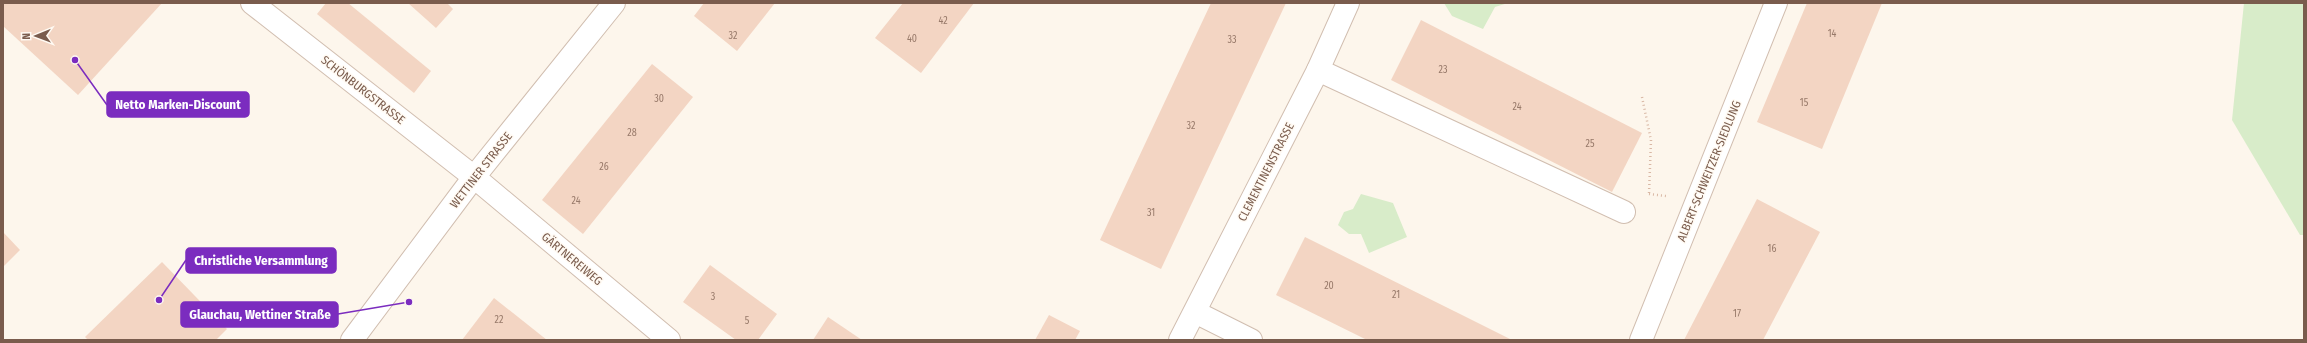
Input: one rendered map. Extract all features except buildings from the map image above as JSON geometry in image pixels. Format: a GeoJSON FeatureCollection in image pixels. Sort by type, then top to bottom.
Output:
{"type":"FeatureCollection","features":[{"type":"Feature","properties":{"kind":"street","name":"SCHÖNBURGSTRASSE"},"geometry":{"type":"LineString","coordinates":[[252,3],[474,177]]}},
{"type":"Feature","properties":{"kind":"street","name":"WETTINER STRASSE"},"geometry":{"type":"LineString","coordinates":[[352,340],[474,177],[614,3]]}},
{"type":"Feature","properties":{"kind":"street","name":"CLEMENTINENSTRASSE"},"geometry":{"type":"LineString","coordinates":[[1180,340],[1318,70],[1348,3]]}},
{"type":"Feature","properties":{"kind":"street","name":"ALBERT-SCHWEITZER-SIEDLUNG"},"geometry":{"type":"LineString","coordinates":[[1641,340],[1776,3]]}},
{"type":"Feature","properties":{"kind":"street"},"geometry":{"type":"LineString","coordinates":[[1318,70],[1624,212]]}},
{"type":"Feature","properties":{"kind":"street","name":"GÄRTNEREIWEG"},"geometry":{"type":"LineString","coordinates":[[474,177],[669,340]]}},
{"type":"Feature","properties":{"kind":"street"},"geometry":{"type":"LineString","coordinates":[[1195,312],[1251,340]]}},
{"type":"Feature","properties":{"kind":"path"},"geometry":{"type":"LineString","coordinates":[[1642,97],[1651,140],[1649,194]]}},
{"type":"Feature","properties":{"kind":"path"},"geometry":{"type":"LineString","coordinates":[[1624,212],[1649,194],[1698,199]]}},
{"type":"Feature","properties":{"kind":"green space"},"geometry":{"type":"Polygon","coordinates":[[[1444,3],[1508,3],[1495,7],[1483,29],[1452,16],[1444,3]]]}},
{"type":"Feature","properties":{"kind":"green space"},"geometry":{"type":"Polygon","coordinates":[[[2244,3],[2304,3],[2304,235],[2300,235],[2232,120],[2244,3]]]}},
{"type":"Feature","properties":{"kind":"green space"},"geometry":{"type":"Polygon","coordinates":[[[1361,194],[1393,203],[1407,237],[1369,253],[1361,234],[1349,234],[1338,225],[1344,212],[1353,209],[1361,194]]]}},
{"type":"Feature","properties":{"kind":"place","name":"Netto Marken-Discount"},"geometry":{"type":"Point","coordinates":[75,60]}},
{"type":"Feature","properties":{"kind":"place","name":"Christliche Versammlung"},"geometry":{"type":"Point","coordinates":[159,300]}},
{"type":"Feature","properties":{"kind":"place","name":"Glauchau, Wettiner Straße"},"geometry":{"type":"Point","coordinates":[409,302]}}]}
